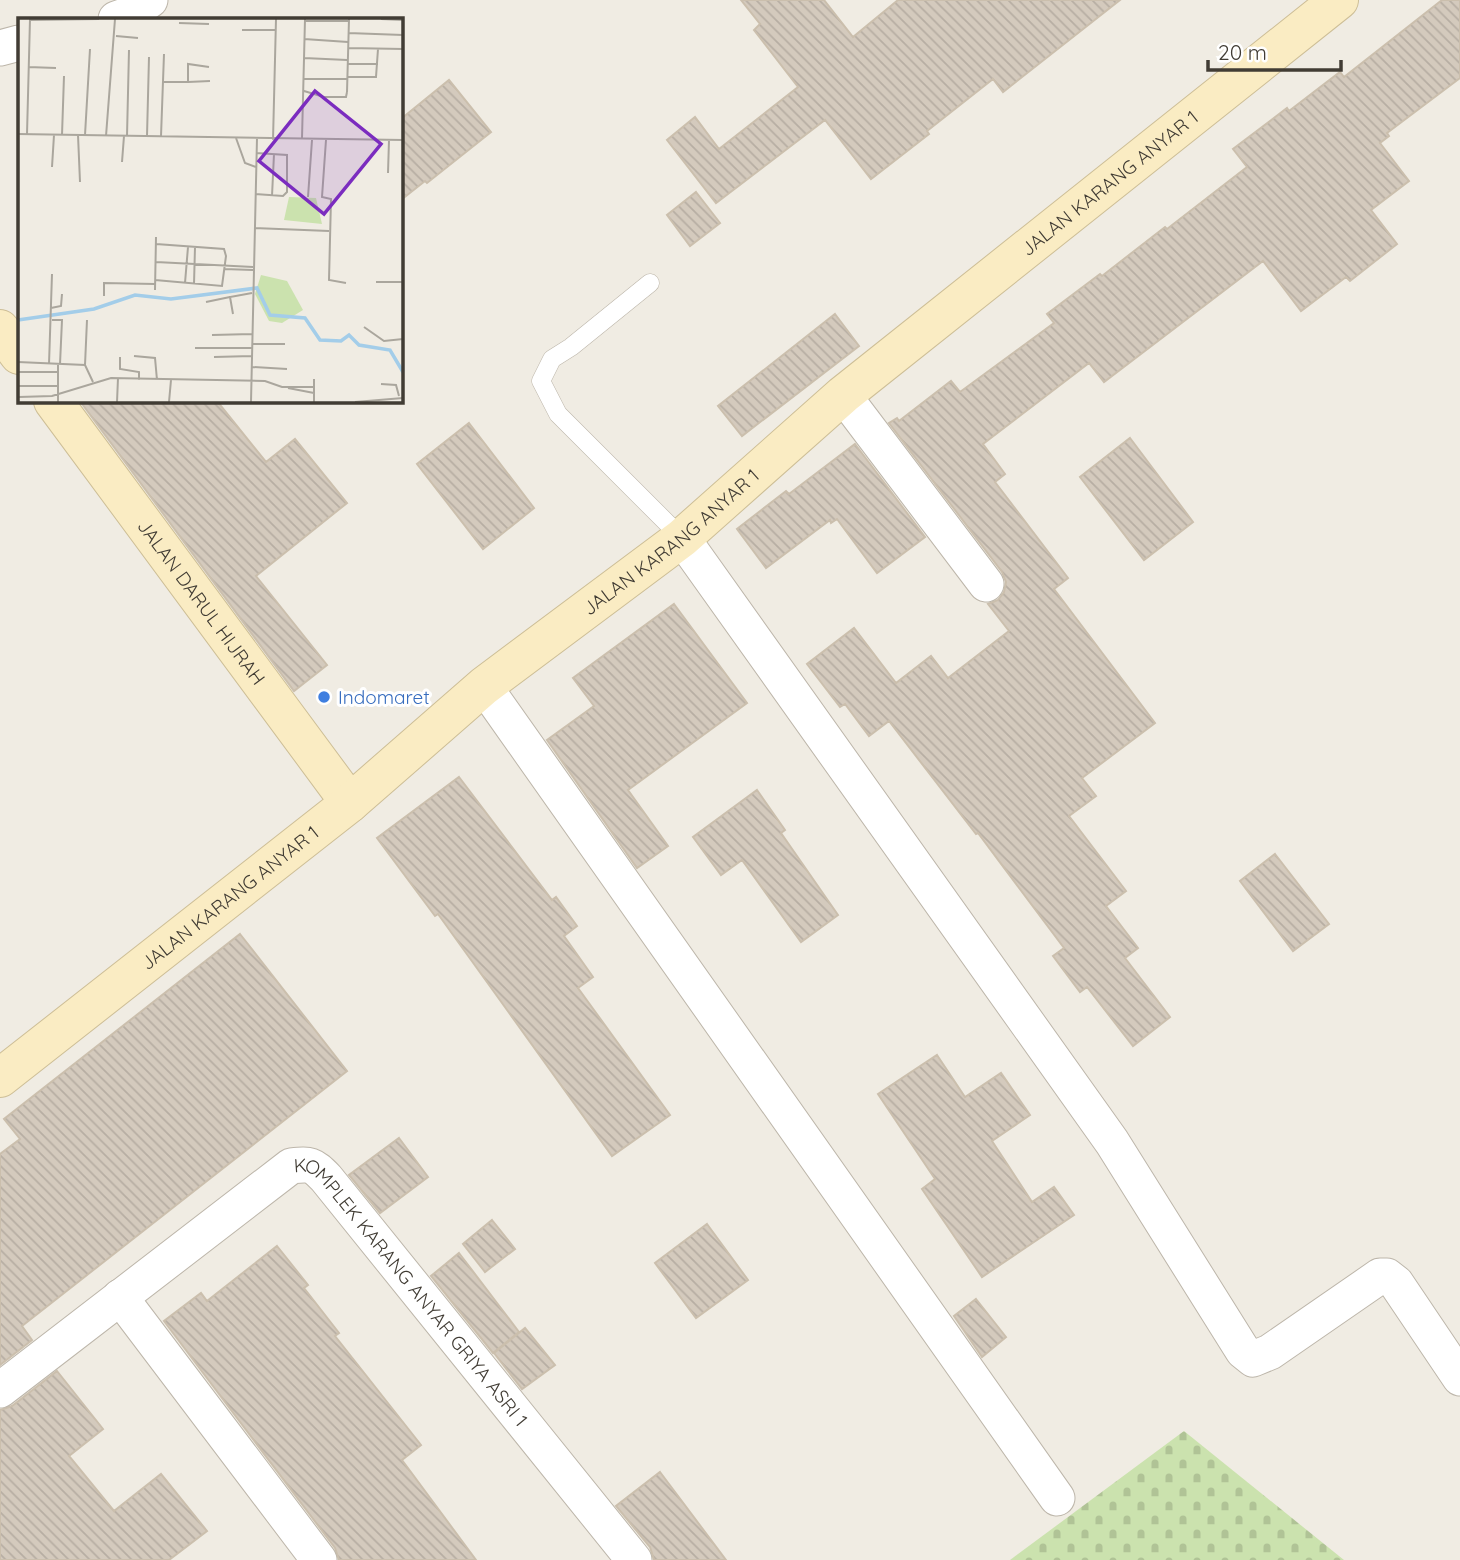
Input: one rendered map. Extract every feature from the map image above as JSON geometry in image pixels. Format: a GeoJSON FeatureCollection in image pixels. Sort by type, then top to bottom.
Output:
{"type":"FeatureCollection","features":[{"type":"Feature","properties":{"kind":"main road","name":"JALAN KARANG ANYAR 1"},"geometry":{"type":"LineString","coordinates":[[0,1078],[350,803],[484,686],[682,538],[843,395],[1339,0]]}},
{"type":"Feature","properties":{"kind":"main road"},"geometry":{"type":"LineString","coordinates":[[0,329],[18,354]]}},
{"type":"Feature","properties":{"kind":"main road","name":"JALAN DARUL HIJRAH"},"geometry":{"type":"LineString","coordinates":[[54,402],[350,803]]}},
{"type":"Feature","properties":{"kind":"street"},"geometry":{"type":"LineString","coordinates":[[119,18],[130,14],[150,0]]}},
{"type":"Feature","properties":{"kind":"street"},"geometry":{"type":"LineString","coordinates":[[0,48],[18,43]]}},
{"type":"Feature","properties":{"kind":"street"},"geometry":{"type":"LineString","coordinates":[[843,395],[986,584]]}},
{"type":"Feature","properties":{"kind":"street"},"geometry":{"type":"LineString","coordinates":[[682,538],[1112,1142],[1242,1351],[1253,1359],[1270,1352],[1380,1276],[1387,1276],[1396,1283],[1460,1378]]}},
{"type":"Feature","properties":{"kind":"street"},"geometry":{"type":"LineString","coordinates":[[484,686],[1057,1498]]}},
{"type":"Feature","properties":{"kind":"street","name":"KOMPLEK KARANG ANYAR GRIYA ASRI 1"},"geometry":{"type":"LineString","coordinates":[[0,1390],[290,1167],[314,1166],[335,1188],[634,1560]]}},
{"type":"Feature","properties":{"kind":"street"},"geometry":{"type":"LineString","coordinates":[[120,1297],[319,1560]]}},
{"type":"Feature","properties":{"kind":"lane"},"geometry":{"type":"LineString","coordinates":[[650,283],[571,347],[552,359],[541,381],[558,414],[682,538]]}},
{"type":"Feature","properties":{"kind":"green space"},"geometry":{"type":"Polygon","coordinates":[[[1184,1431],[1344,1560],[1010,1560],[1184,1431]]]}},
{"type":"Feature","properties":{"kind":"building"},"geometry":{"type":"Polygon","coordinates":[[[741,0],[824,0],[853,37],[898,0],[1120,0],[1003,92],[993,79],[871,179],[825,120],[716,203],[667,140],[695,117],[719,149],[798,87],[754,30],[760,24],[741,0]]]}},
{"type":"Feature","properties":{"kind":"building"},"geometry":{"type":"Polygon","coordinates":[[[1442,0],[1460,0],[1460,78],[1387,133],[1389,136],[1380,143],[1409,181],[1371,210],[1397,244],[1350,281],[1346,277],[1301,311],[1263,261],[1104,382],[1089,363],[983,444],[1005,474],[995,482],[1068,578],[1054,589],[1155,723],[1082,778],[1096,796],[1069,816],[1126,891],[1106,906],[1138,948],[1125,958],[1170,1017],[1133,1046],[1087,987],[1080,992],[1053,956],[1064,948],[978,833],[976,834],[889,721],[869,736],[845,704],[840,707],[807,664],[854,628],[896,683],[931,656],[948,678],[1009,631],[988,604],[998,600],[1004,592],[1006,582],[1002,572],[889,423],[897,418],[899,421],[951,381],[960,392],[1054,323],[1047,314],[1165,227],[1167,229],[1247,167],[1233,149],[1340,72],[1344,77],[1442,0]]]}},
{"type":"Feature","properties":{"kind":"building"},"geometry":{"type":"Polygon","coordinates":[[[449,80],[491,132],[427,183],[425,181],[402,199],[402,118],[449,80]]]}},
{"type":"Feature","properties":{"kind":"building"},"geometry":{"type":"Polygon","coordinates":[[[696,192],[720,223],[690,246],[667,215],[696,192]]]}},
{"type":"Feature","properties":{"kind":"building"},"geometry":{"type":"Polygon","coordinates":[[[835,314],[859,346],[742,436],[718,406],[835,314]]]}},
{"type":"Feature","properties":{"kind":"building"},"geometry":{"type":"Polygon","coordinates":[[[81,402],[218,402],[266,462],[295,439],[347,503],[256,576],[327,665],[294,691],[81,402]]]}},
{"type":"Feature","properties":{"kind":"building"},"geometry":{"type":"Polygon","coordinates":[[[469,423],[534,508],[483,549],[417,464],[469,423]]]}},
{"type":"Feature","properties":{"kind":"building"},"geometry":{"type":"Polygon","coordinates":[[[1130,438],[1193,522],[1144,560],[1080,477],[1130,438]]]}},
{"type":"Feature","properties":{"kind":"building"},"geometry":{"type":"Polygon","coordinates":[[[855,444],[925,537],[877,573],[837,519],[831,523],[830,520],[766,568],[737,529],[786,491],[789,494],[855,444]]]}},
{"type":"Feature","properties":{"kind":"building"},"geometry":{"type":"Polygon","coordinates":[[[674,604],[747,703],[628,790],[668,846],[637,868],[547,740],[594,706],[573,678],[674,604]]]}},
{"type":"Feature","properties":{"kind":"building"},"geometry":{"type":"Polygon","coordinates":[[[459,777],[552,900],[556,897],[577,926],[564,936],[593,977],[578,988],[670,1115],[612,1156],[438,914],[435,916],[377,838],[459,777]]]}},
{"type":"Feature","properties":{"kind":"building"},"geometry":{"type":"Polygon","coordinates":[[[757,790],[785,830],[781,833],[838,915],[801,942],[742,860],[721,875],[693,837],[757,790]]]}},
{"type":"Feature","properties":{"kind":"building"},"geometry":{"type":"Polygon","coordinates":[[[1275,854],[1329,924],[1293,951],[1240,881],[1275,854]]]}},
{"type":"Feature","properties":{"kind":"building"},"geometry":{"type":"Polygon","coordinates":[[[240,934],[347,1071],[22,1326],[32,1340],[0,1365],[0,1154],[20,1139],[4,1119],[240,934]]]}},
{"type":"Feature","properties":{"kind":"building"},"geometry":{"type":"Polygon","coordinates":[[[937,1055],[965,1097],[1001,1073],[1030,1115],[992,1141],[1032,1202],[1054,1187],[1074,1215],[982,1277],[922,1189],[935,1179],[878,1094],[937,1055]]]}},
{"type":"Feature","properties":{"kind":"building"},"geometry":{"type":"Polygon","coordinates":[[[399,1138],[428,1177],[380,1213],[349,1175],[399,1138]]]}},
{"type":"Feature","properties":{"kind":"building"},"geometry":{"type":"Polygon","coordinates":[[[492,1220],[515,1249],[485,1272],[463,1244],[492,1220]]]}},
{"type":"Feature","properties":{"kind":"building"},"geometry":{"type":"Polygon","coordinates":[[[707,1224],[748,1280],[696,1318],[655,1263],[707,1224]]]}},
{"type":"Feature","properties":{"kind":"building"},"geometry":{"type":"Polygon","coordinates":[[[277,1246],[308,1285],[304,1288],[339,1333],[335,1336],[421,1445],[402,1460],[476,1560],[339,1560],[335,1548],[164,1321],[201,1293],[207,1301],[277,1246]]]}},
{"type":"Feature","properties":{"kind":"building"},"geometry":{"type":"Polygon","coordinates":[[[459,1253],[519,1332],[493,1353],[431,1276],[459,1253]]]}},
{"type":"Feature","properties":{"kind":"building"},"geometry":{"type":"Polygon","coordinates":[[[976,1299],[1006,1337],[982,1357],[954,1316],[976,1299]]]}},
{"type":"Feature","properties":{"kind":"building"},"geometry":{"type":"Polygon","coordinates":[[[525,1328],[555,1365],[522,1389],[494,1353],[525,1328]]]}},
{"type":"Feature","properties":{"kind":"building"},"geometry":{"type":"Polygon","coordinates":[[[57,1371],[103,1429],[69,1456],[114,1511],[161,1474],[207,1531],[169,1560],[0,1560],[0,1410],[12,1406],[57,1371]]]}},
{"type":"Feature","properties":{"kind":"building"},"geometry":{"type":"Polygon","coordinates":[[[660,1472],[726,1560],[654,1560],[650,1547],[616,1506],[660,1472]]]}},
{"type":"Feature","properties":{"kind":"place","name":"Indomaret"},"geometry":{"type":"Point","coordinates":[324,697]}}]}
